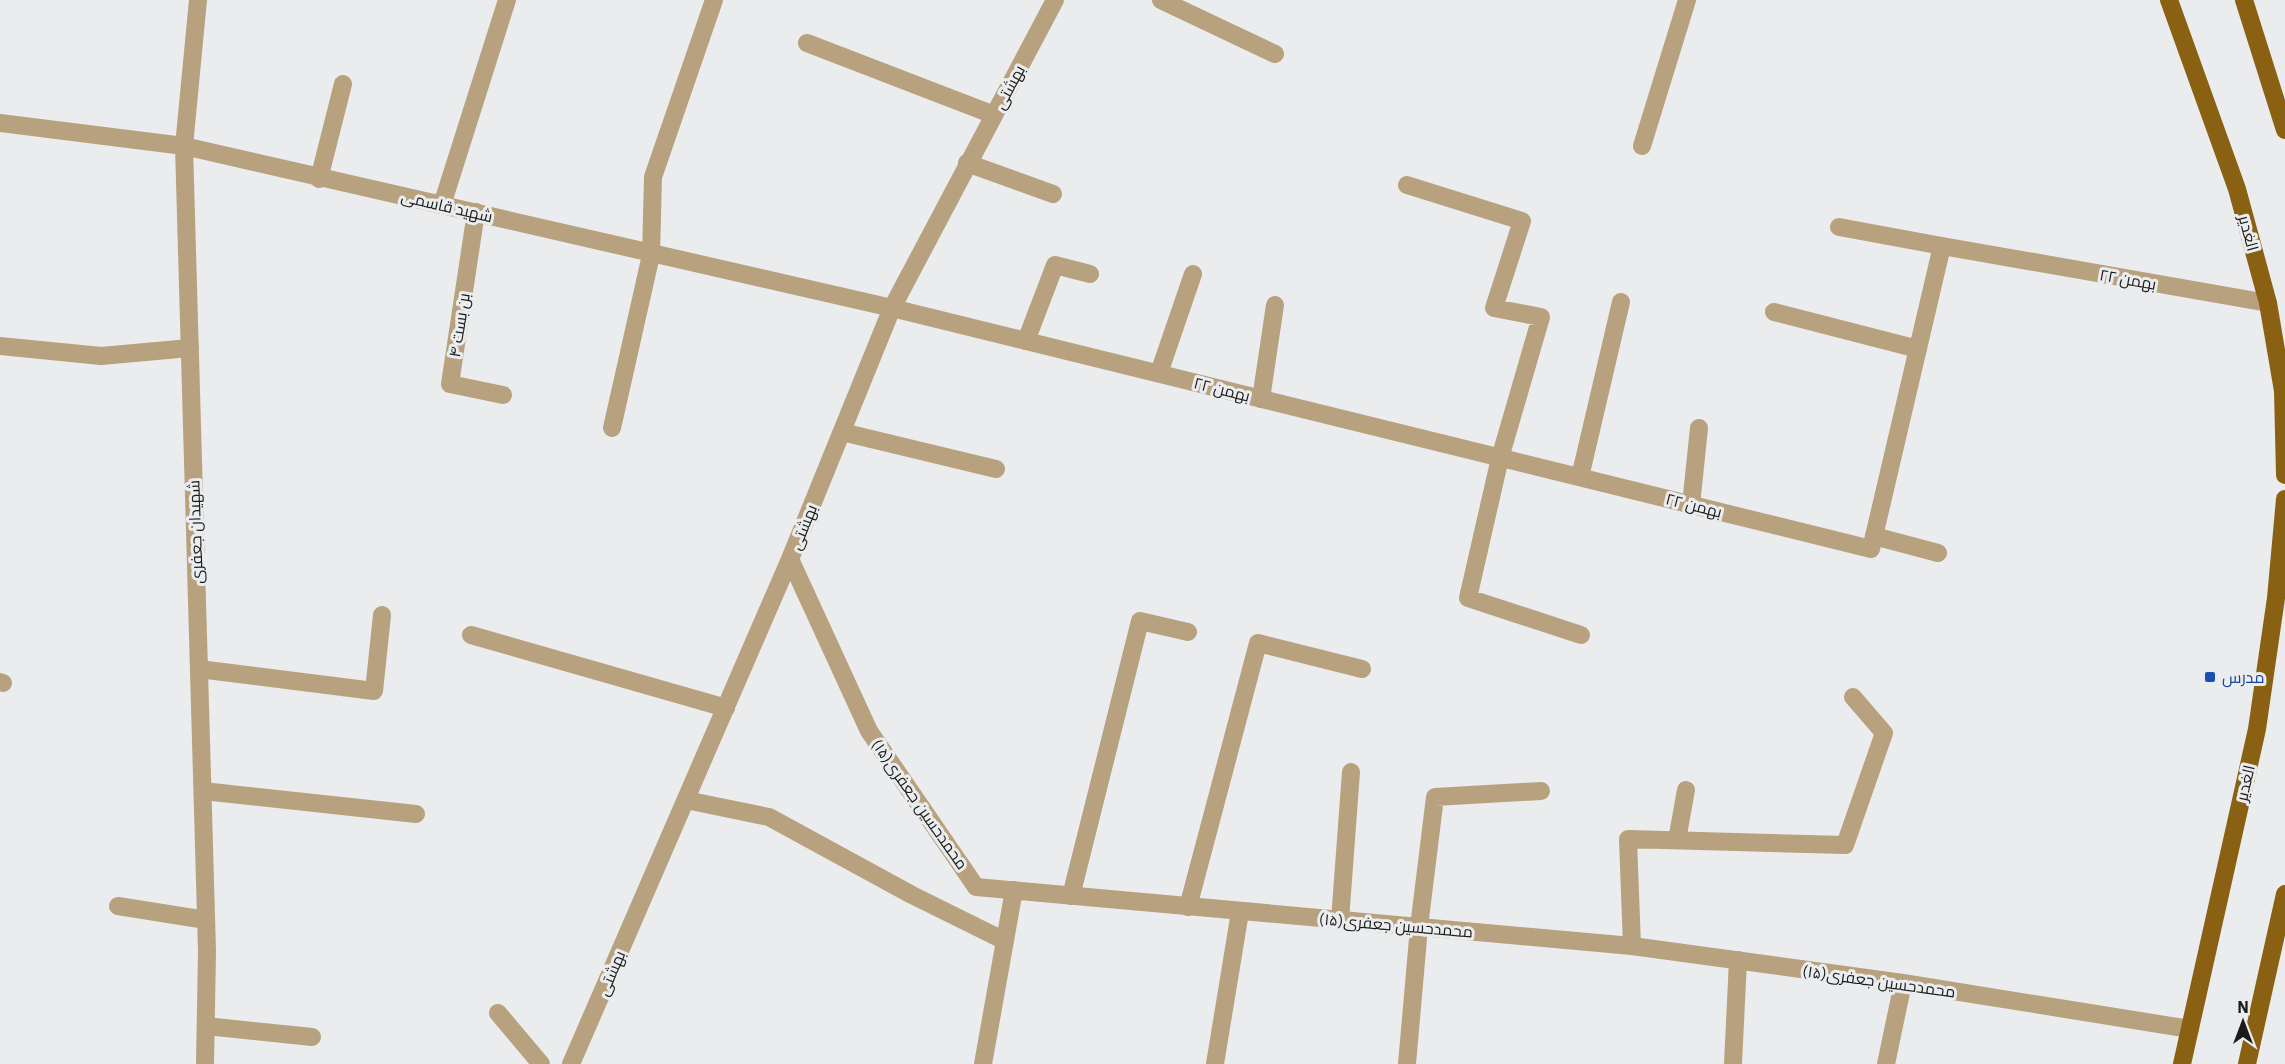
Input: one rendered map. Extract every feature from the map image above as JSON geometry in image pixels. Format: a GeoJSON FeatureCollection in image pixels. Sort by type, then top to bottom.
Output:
{"type":"FeatureCollection","features":[{"type":"Feature","properties":{"kind":"main road","name":"الغدیر"},"geometry":{"type":"LineString","coordinates":[[2169,0],[2237,189],[2268,303],[2283,391],[2285,475]]}},
{"type":"Feature","properties":{"kind":"main road"},"geometry":{"type":"LineString","coordinates":[[2244,0],[2285,130]]}},
{"type":"Feature","properties":{"kind":"main road","name":"الغدیر"},"geometry":{"type":"LineString","coordinates":[[2182,1064],[2257,729],[2276,598],[2285,499]]}},
{"type":"Feature","properties":{"kind":"main road"},"geometry":{"type":"LineString","coordinates":[[2247,1064],[2285,894]]}},
{"type":"Feature","properties":{"kind":"street","name":"شهیدان جعفری"},"geometry":{"type":"LineString","coordinates":[[198,0],[184,146],[207,920],[205,1064]]}},
{"type":"Feature","properties":{"kind":"street"},"geometry":{"type":"LineString","coordinates":[[442,205],[507,0]]}},
{"type":"Feature","properties":{"kind":"street"},"geometry":{"type":"LineString","coordinates":[[612,428],[651,255],[653,177],[714,0]]}},
{"type":"Feature","properties":{"kind":"street","name":"بهشتی"},"geometry":{"type":"LineString","coordinates":[[571,1064],[790,559],[892,308],[1055,0]]}},
{"type":"Feature","properties":{"kind":"street"},"geometry":{"type":"LineString","coordinates":[[1161,0],[1275,54]]}},
{"type":"Feature","properties":{"kind":"street"},"geometry":{"type":"LineString","coordinates":[[1642,146],[1687,0]]}},
{"type":"Feature","properties":{"kind":"street"},"geometry":{"type":"LineString","coordinates":[[807,43],[994,115]]}},
{"type":"Feature","properties":{"kind":"street"},"geometry":{"type":"LineString","coordinates":[[319,178],[343,84]]}},
{"type":"Feature","properties":{"kind":"street","name":"شهید قاسمی"},"geometry":{"type":"LineString","coordinates":[[0,123],[184,146],[476,212],[651,255],[892,308]]}},
{"type":"Feature","properties":{"kind":"street"},"geometry":{"type":"LineString","coordinates":[[968,163],[1053,194]]}},
{"type":"Feature","properties":{"kind":"street"},"geometry":{"type":"LineString","coordinates":[[1407,185],[1522,221],[1494,308],[1541,316],[1500,458],[1468,598],[1581,635]]}},
{"type":"Feature","properties":{"kind":"street","name":"بن بست ۴"},"geometry":{"type":"LineString","coordinates":[[476,212],[450,384],[502,395]]}},
{"type":"Feature","properties":{"kind":"street","name":"۲۲ بهمن"},"geometry":{"type":"LineString","coordinates":[[1839,227],[2268,303]]}},
{"type":"Feature","properties":{"kind":"street"},"geometry":{"type":"LineString","coordinates":[[1938,553],[1874,536],[1942,246]]}},
{"type":"Feature","properties":{"kind":"street"},"geometry":{"type":"LineString","coordinates":[[1026,340],[1055,265],[1090,274]]}},
{"type":"Feature","properties":{"kind":"street"},"geometry":{"type":"LineString","coordinates":[[1159,373],[1193,274]]}},
{"type":"Feature","properties":{"kind":"street"},"geometry":{"type":"LineString","coordinates":[[1580,477],[1622,302]]}},
{"type":"Feature","properties":{"kind":"street"},"geometry":{"type":"LineString","coordinates":[[1261,399],[1275,305]]}},
{"type":"Feature","properties":{"kind":"street","name":"۲۲ بهمن"},"geometry":{"type":"LineString","coordinates":[[892,308],[1872,549],[1874,536]]}},
{"type":"Feature","properties":{"kind":"street"},"geometry":{"type":"LineString","coordinates":[[1774,312],[1918,349]]}},
{"type":"Feature","properties":{"kind":"street"},"geometry":{"type":"LineString","coordinates":[[0,346],[100,356],[190,348]]}},
{"type":"Feature","properties":{"kind":"street"},"geometry":{"type":"LineString","coordinates":[[1691,505],[1699,428]]}},
{"type":"Feature","properties":{"kind":"street"},"geometry":{"type":"LineString","coordinates":[[842,432],[996,469]]}},
{"type":"Feature","properties":{"kind":"street","name":"محمدحسین جعفری(۱۵)"},"geometry":{"type":"LineString","coordinates":[[790,559],[869,731],[976,887],[1632,946],[1903,983],[2190,1029]]}},
{"type":"Feature","properties":{"kind":"street"},"geometry":{"type":"LineString","coordinates":[[199,669],[374,691],[382,615]]}},
{"type":"Feature","properties":{"kind":"street"},"geometry":{"type":"LineString","coordinates":[[1071,896],[1140,621],[1188,632]]}},
{"type":"Feature","properties":{"kind":"street"},"geometry":{"type":"LineString","coordinates":[[471,635],[726,708]]}},
{"type":"Feature","properties":{"kind":"street"},"geometry":{"type":"LineString","coordinates":[[1188,907],[1258,644],[1362,669]]}},
{"type":"Feature","properties":{"kind":"street"},"geometry":{"type":"LineString","coordinates":[[1632,946],[1628,839],[1845,845],[1884,733],[1853,697]]}},
{"type":"Feature","properties":{"kind":"street"},"geometry":{"type":"LineString","coordinates":[[1340,920],[1351,772]]}},
{"type":"Feature","properties":{"kind":"street"},"geometry":{"type":"LineString","coordinates":[[1677,840],[1686,790]]}},
{"type":"Feature","properties":{"kind":"street"},"geometry":{"type":"LineString","coordinates":[[202,791],[416,814]]}},
{"type":"Feature","properties":{"kind":"street"},"geometry":{"type":"LineString","coordinates":[[1407,1064],[1419,927],[1435,797],[1541,791]]}},
{"type":"Feature","properties":{"kind":"street"},"geometry":{"type":"LineString","coordinates":[[686,800],[769,817],[912,895],[1005,941]]}},
{"type":"Feature","properties":{"kind":"street"},"geometry":{"type":"LineString","coordinates":[[982,1064],[1014,890]]}},
{"type":"Feature","properties":{"kind":"street"},"geometry":{"type":"LineString","coordinates":[[118,906],[207,920]]}},
{"type":"Feature","properties":{"kind":"street"},"geometry":{"type":"LineString","coordinates":[[1215,1064],[1240,912]]}},
{"type":"Feature","properties":{"kind":"street"},"geometry":{"type":"LineString","coordinates":[[1733,1064],[1738,960]]}},
{"type":"Feature","properties":{"kind":"street"},"geometry":{"type":"LineString","coordinates":[[1886,1064],[1903,983]]}},
{"type":"Feature","properties":{"kind":"street"},"geometry":{"type":"LineString","coordinates":[[498,1013],[541,1064]]}},
{"type":"Feature","properties":{"kind":"street"},"geometry":{"type":"LineString","coordinates":[[206,1026],[312,1037]]}},
{"type":"Feature","properties":{"kind":"place","name":"مدرس"},"geometry":{"type":"Point","coordinates":[2210,677]}}]}
